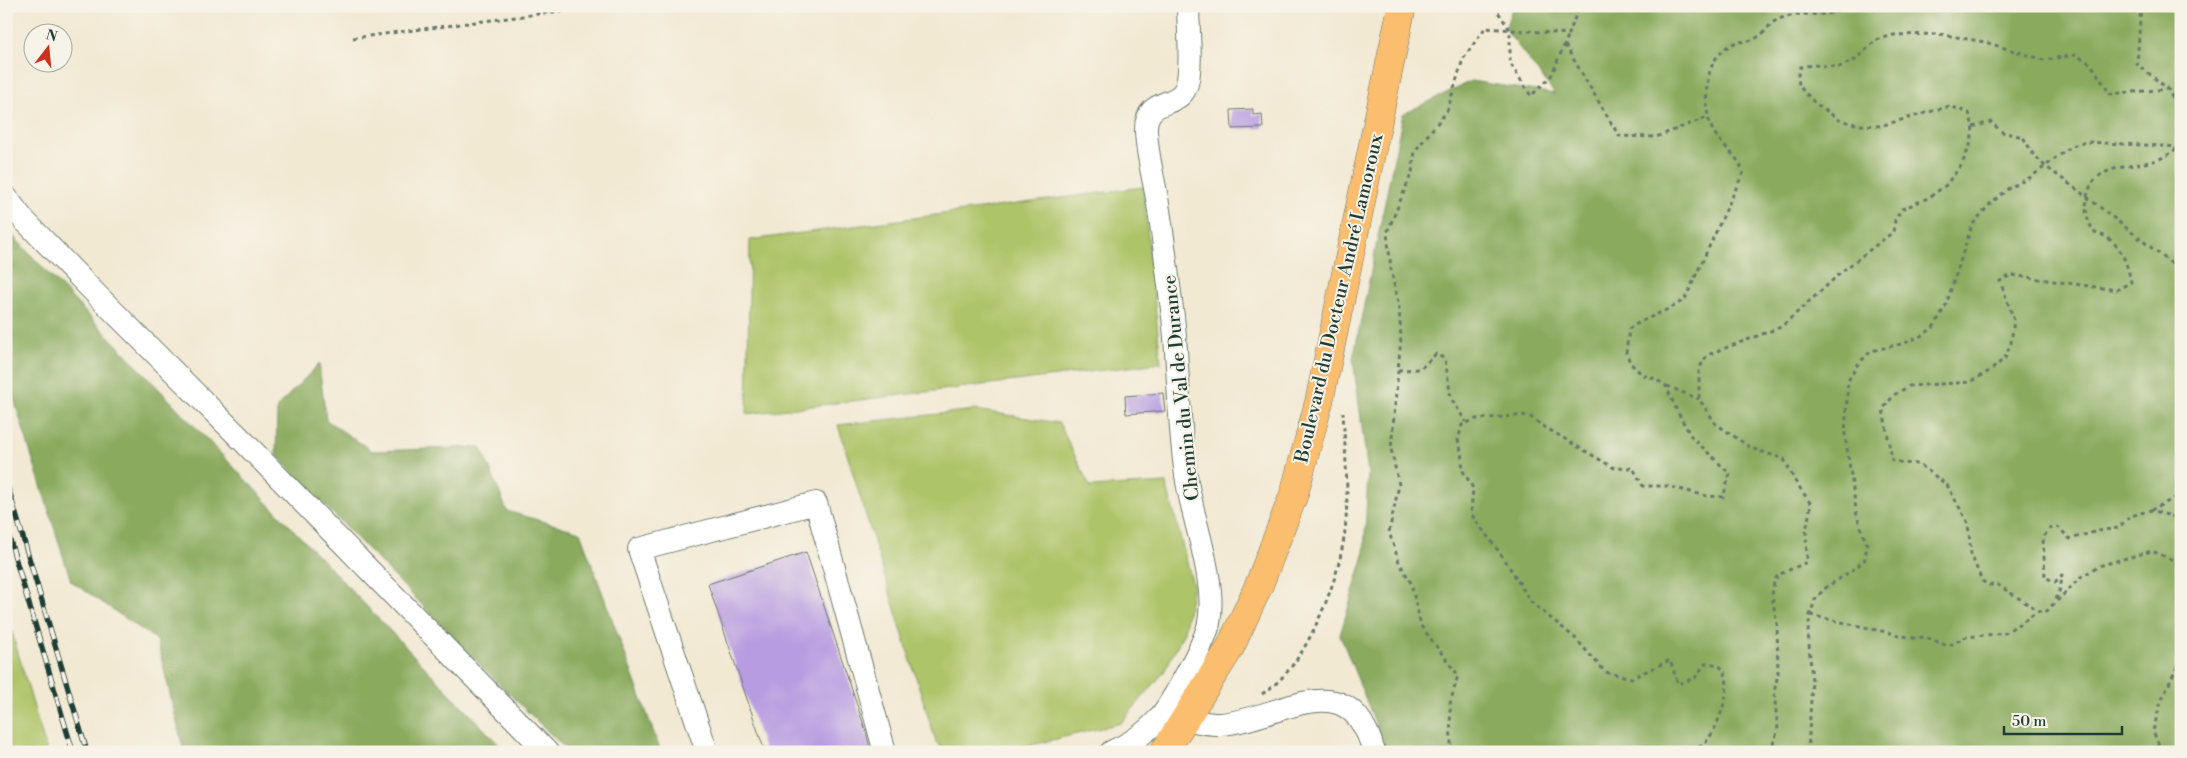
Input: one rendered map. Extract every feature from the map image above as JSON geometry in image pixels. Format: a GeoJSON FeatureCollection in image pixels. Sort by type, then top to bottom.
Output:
{"type":"FeatureCollection","features":[{"type":"Feature","properties":{"kind":"main road","name":"Boulevard du Docteur André Lamoroux"},"geometry":{"type":"LineString","coordinates":[[1164,752],[1230,648],[1259,585],[1294,494],[1319,402],[1402,6]]}},
{"type":"Feature","properties":{"kind":"street","name":"Chemin du Val de Durance"},"geometry":{"type":"LineString","coordinates":[[1111,752],[1136,738],[1161,717],[1200,648],[1209,624],[1210,596],[1186,475],[1173,320],[1160,214],[1146,131],[1149,113],[1157,105],[1179,96],[1186,89],[1189,66],[1188,6]]}},
{"type":"Feature","properties":{"kind":"street"},"geometry":{"type":"LineString","coordinates":[[6,197],[23,219],[88,286],[238,436],[547,752]]}},
{"type":"Feature","properties":{"kind":"street"},"geometry":{"type":"LineString","coordinates":[[707,752],[639,550],[816,504],[885,752]]}},
{"type":"Feature","properties":{"kind":"street"},"geometry":{"type":"LineString","coordinates":[[1186,719],[1218,724],[1233,722],[1323,699],[1339,702],[1350,708],[1362,723],[1374,752]]}},
{"type":"Feature","properties":{"kind":"path"},"geometry":{"type":"LineString","coordinates":[[353,38],[600,6]]}},
{"type":"Feature","properties":{"kind":"path"},"geometry":{"type":"LineString","coordinates":[[1494,6],[1510,30],[1510,63],[1531,96],[1552,76],[1580,6]]}},
{"type":"Feature","properties":{"kind":"path"},"geometry":{"type":"LineString","coordinates":[[1699,399],[1643,375],[1631,364],[1626,353],[1629,329],[1638,323],[1672,309],[1686,299],[1743,173],[1741,164],[1723,147],[1712,131],[1708,117],[1708,72],[1717,56],[1734,44],[1751,41],[1760,35],[1774,19],[1793,15],[1830,15],[1849,6]]}},
{"type":"Feature","properties":{"kind":"path"},"geometry":{"type":"LineString","coordinates":[[2141,6],[2137,64],[2168,89],[2181,115]]}},
{"type":"Feature","properties":{"kind":"path"},"geometry":{"type":"LineString","coordinates":[[1453,752],[1451,748],[1450,704],[1458,674],[1421,626],[1411,583],[1399,562],[1390,532],[1399,485],[1391,449],[1401,338],[1399,307],[1391,269],[1387,233],[1412,172],[1415,152],[1447,111],[1463,59],[1485,28],[1569,34]]}},
{"type":"Feature","properties":{"kind":"path"},"geometry":{"type":"LineString","coordinates":[[1770,752],[1778,730],[1774,692],[1778,674],[1777,624],[1772,596],[1774,581],[1778,574],[1807,562],[1806,531],[1811,504],[1795,481],[1784,459],[1751,448],[1716,424],[1699,399],[1699,369],[1707,355],[1781,326],[1845,268],[1881,243],[1893,232],[1896,220],[1902,209],[1928,198],[1945,186],[1961,166],[1971,143],[1973,127],[1969,113],[1950,106],[1880,126],[1860,125],[1839,120],[1814,102],[1799,86],[1798,75],[1800,67],[1813,65],[1839,67],[1855,60],[1876,40],[1894,35],[1939,34],[1985,42],[2044,60],[2076,55],[2091,64],[2110,94],[2168,89]]}},
{"type":"Feature","properties":{"kind":"path"},"geometry":{"type":"LineString","coordinates":[[1565,45],[1619,136],[1656,137],[1708,117]]}},
{"type":"Feature","properties":{"kind":"path"},"geometry":{"type":"LineString","coordinates":[[1973,127],[1991,122],[2002,132],[2023,137],[2033,154],[2045,166],[2087,196],[2181,271]]}},
{"type":"Feature","properties":{"kind":"path"},"geometry":{"type":"LineString","coordinates":[[1808,752],[1812,680],[1808,632],[1810,615],[1815,600],[1824,590],[1865,559],[1867,545],[1858,516],[1845,435],[1848,380],[1858,364],[1871,351],[1905,343],[1933,328],[1946,305],[1972,224],[1990,204],[2009,188],[2032,177],[2072,146],[2086,142],[2179,147]]}},
{"type":"Feature","properties":{"kind":"path"},"geometry":{"type":"LineString","coordinates":[[2181,142],[2179,147],[2158,161],[2110,170],[2100,174],[2089,188],[2085,208],[2087,221],[2095,232],[2105,234],[2124,254],[2131,282],[2117,290],[2011,275],[2000,281],[2014,320],[2011,343],[2005,358],[1970,382],[1909,386],[1894,395],[1884,410],[1892,460],[1919,464],[1947,485],[1968,523],[1971,554],[1982,581],[1989,585],[1998,585],[2039,610],[2047,611],[2082,576],[2102,565],[2152,551],[2173,560],[2181,571]]}},
{"type":"Feature","properties":{"kind":"path"},"geometry":{"type":"LineString","coordinates":[[1398,370],[1420,369],[1436,354],[1445,360],[1451,398],[1466,423]]}},
{"type":"Feature","properties":{"kind":"path"},"geometry":{"type":"LineString","coordinates":[[1666,386],[1691,436],[1730,474],[1723,497],[1707,496],[1667,486],[1643,486],[1633,468],[1614,468],[1528,415],[1476,419],[1462,425],[1458,440],[1463,472],[1473,488],[1471,514],[1531,602],[1575,638],[1605,672],[1632,678],[1670,660],[1678,684],[1695,678],[1705,664],[1712,663],[1721,667],[1728,677],[1728,688],[1720,714],[1706,742],[1692,752]]}},
{"type":"Feature","properties":{"kind":"path"},"geometry":{"type":"LineString","coordinates":[[1260,695],[1274,686],[1303,652],[1320,616],[1334,579],[1344,538],[1346,493],[1343,412]]}},
{"type":"Feature","properties":{"kind":"path"},"geometry":{"type":"LineString","coordinates":[[2055,603],[2062,575],[2055,582],[2045,577],[2043,538],[2049,528],[2058,527],[2070,539],[2098,531],[2118,528],[2131,516],[2151,510],[2181,495]]}},
{"type":"Feature","properties":{"kind":"path"},"geometry":{"type":"LineString","coordinates":[[2151,510],[2181,519]]}},
{"type":"Feature","properties":{"kind":"path"},"geometry":{"type":"LineString","coordinates":[[1810,615],[1913,638],[1925,637],[1948,646],[1966,638],[2005,633],[2039,610]]}},
{"type":"Feature","properties":{"kind":"path"},"geometry":{"type":"LineString","coordinates":[[2162,752],[2153,731],[2161,701],[2177,667],[2181,664]]}},
{"type":"Feature","properties":{"kind":"green space"},"geometry":{"type":"Polygon","coordinates":[[[1513,6],[2181,6],[2181,752],[1387,752],[1340,635],[1364,555],[1368,473],[1353,359],[1403,114],[1471,81],[1555,94],[1505,29],[1513,6]]]}},
{"type":"Feature","properties":{"kind":"green space"},"geometry":{"type":"Polygon","coordinates":[[[1143,187],[1161,363],[747,414],[750,240],[1143,187]]]}},
{"type":"Feature","properties":{"kind":"green space"},"geometry":{"type":"Polygon","coordinates":[[[6,229],[506,752],[184,752],[157,640],[71,581],[6,374],[6,229]]]}},
{"type":"Feature","properties":{"kind":"green space"},"geometry":{"type":"Polygon","coordinates":[[[319,364],[326,420],[372,451],[481,447],[507,511],[580,532],[661,752],[569,752],[495,680],[276,455],[277,407],[319,364]]]}},
{"type":"Feature","properties":{"kind":"green space"},"geometry":{"type":"Polygon","coordinates":[[[975,410],[1059,423],[1090,487],[1166,483],[1193,585],[1184,632],[1164,672],[1121,723],[1004,752],[947,752],[936,742],[838,425],[975,410]]]}},
{"type":"Feature","properties":{"kind":"green space"},"geometry":{"type":"Polygon","coordinates":[[[6,612],[47,752],[6,752],[6,612]]]}},
{"type":"Feature","properties":{"kind":"building"},"geometry":{"type":"Polygon","coordinates":[[[1253,109],[1253,115],[1262,114],[1263,128],[1232,129],[1231,110],[1253,109]]]}},
{"type":"Feature","properties":{"kind":"building"},"geometry":{"type":"Polygon","coordinates":[[[1163,393],[1165,411],[1126,414],[1125,396],[1163,393]]]}},
{"type":"Feature","properties":{"kind":"building"},"geometry":{"type":"Polygon","coordinates":[[[806,552],[871,752],[765,752],[708,584],[806,552]]]}},
{"type":"Feature","properties":{"kind":"railway"},"geometry":{"type":"LineString","coordinates":[[6,481],[87,752]]}},
{"type":"Feature","properties":{"kind":"railway"},"geometry":{"type":"LineString","coordinates":[[6,527],[73,752]]}}]}
